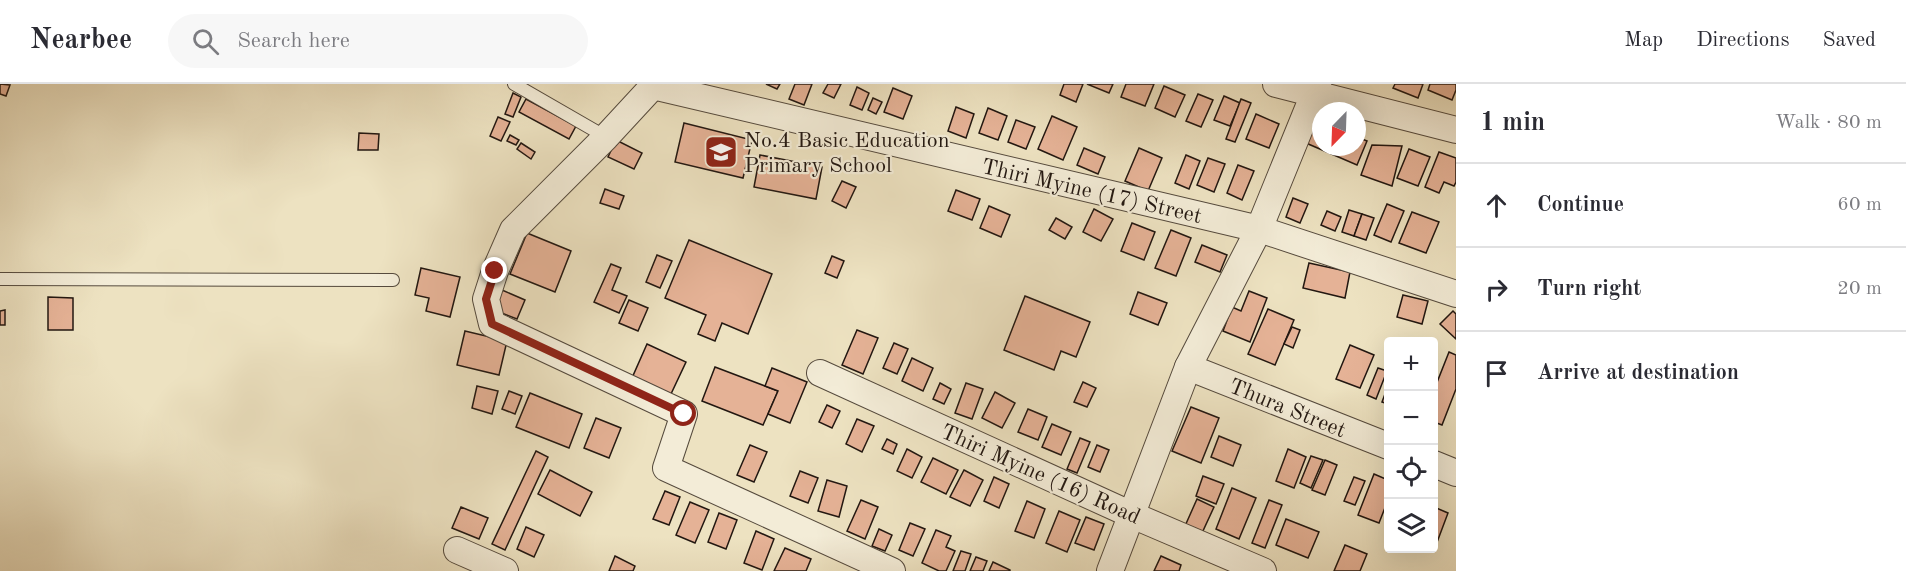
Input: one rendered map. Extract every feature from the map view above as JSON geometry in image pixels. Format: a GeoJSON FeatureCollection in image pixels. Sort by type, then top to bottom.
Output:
{"type":"FeatureCollection","features":[{"type":"Feature","properties":{"kind":"street"},"geometry":{"type":"LineString","coordinates":[[1276,84],[1317,89],[1456,130]]}},
{"type":"Feature","properties":{"kind":"street"},"geometry":{"type":"LineString","coordinates":[[654,85],[606,137],[513,230],[495,271],[486,299],[492,324],[684,414],[666,468],[892,571]]}},
{"type":"Feature","properties":{"kind":"street","name":"Thiri Myine (17) Street"},"geometry":{"type":"LineString","coordinates":[[654,85],[1259,229],[1456,294]]}},
{"type":"Feature","properties":{"kind":"street"},"geometry":{"type":"LineString","coordinates":[[1110,571],[1188,367],[1259,229],[1317,89]]}},
{"type":"Feature","properties":{"kind":"street","name":"Thura Street"},"geometry":{"type":"LineString","coordinates":[[1188,367],[1386,445]]}},
{"type":"Feature","properties":{"kind":"street","name":"Thiri Myine (16) Road"},"geometry":{"type":"LineString","coordinates":[[820,372],[1132,515],[1263,571]]}},
{"type":"Feature","properties":{"kind":"street"},"geometry":{"type":"LineString","coordinates":[[1438,466],[1456,473]]}},
{"type":"Feature","properties":{"kind":"street"},"geometry":{"type":"LineString","coordinates":[[457,550],[505,571]]}},
{"type":"Feature","properties":{"kind":"lane"},"geometry":{"type":"LineString","coordinates":[[514,84],[606,137]]}},
{"type":"Feature","properties":{"kind":"lane"},"geometry":{"type":"LineString","coordinates":[[0,279],[393,280]]}},
{"type":"Feature","properties":{"kind":"building"},"geometry":{"type":"Polygon","coordinates":[[[0,84],[10,85],[6,96],[0,94],[0,84]]]}},
{"type":"Feature","properties":{"kind":"building"},"geometry":{"type":"Polygon","coordinates":[[[766,84],[780,84],[777,89],[766,84]]]}},
{"type":"Feature","properties":{"kind":"building"},"geometry":{"type":"Polygon","coordinates":[[[795,84],[812,84],[804,105],[789,99],[795,84]]]}},
{"type":"Feature","properties":{"kind":"building"},"geometry":{"type":"Polygon","coordinates":[[[828,84],[841,84],[834,98],[823,93],[828,84]]]}},
{"type":"Feature","properties":{"kind":"building"},"geometry":{"type":"Polygon","coordinates":[[[1064,84],[1083,84],[1076,102],[1060,95],[1064,84]]]}},
{"type":"Feature","properties":{"kind":"building"},"geometry":{"type":"Polygon","coordinates":[[[1087,84],[1113,84],[1109,93],[1087,84]]]}},
{"type":"Feature","properties":{"kind":"building"},"geometry":{"type":"Polygon","coordinates":[[[1126,84],[1154,84],[1145,106],[1121,97],[1126,84]]]}},
{"type":"Feature","properties":{"kind":"building"},"geometry":{"type":"Polygon","coordinates":[[[1395,84],[1423,84],[1418,98],[1393,88],[1395,84]]]}},
{"type":"Feature","properties":{"kind":"building"},"geometry":{"type":"Polygon","coordinates":[[[1430,84],[1456,84],[1452,100],[1428,90],[1430,84]]]}},
{"type":"Feature","properties":{"kind":"building"},"geometry":{"type":"Polygon","coordinates":[[[1164,86],[1185,95],[1175,117],[1155,108],[1164,86]]]}},
{"type":"Feature","properties":{"kind":"building"},"geometry":{"type":"Polygon","coordinates":[[[857,87],[869,93],[862,110],[850,105],[857,87]]]}},
{"type":"Feature","properties":{"kind":"building"},"geometry":{"type":"Polygon","coordinates":[[[893,88],[912,96],[903,119],[884,112],[893,88]]]}},
{"type":"Feature","properties":{"kind":"building"},"geometry":{"type":"Polygon","coordinates":[[[513,93],[521,97],[513,117],[505,114],[513,93]]]}},
{"type":"Feature","properties":{"kind":"building"},"geometry":{"type":"Polygon","coordinates":[[[1198,94],[1213,100],[1201,127],[1186,121],[1198,94]]]}},
{"type":"Feature","properties":{"kind":"building"},"geometry":{"type":"Polygon","coordinates":[[[1224,96],[1240,103],[1230,126],[1214,120],[1224,96]]]}},
{"type":"Feature","properties":{"kind":"building"},"geometry":{"type":"Polygon","coordinates":[[[873,98],[882,102],[876,114],[868,110],[873,98]]]}},
{"type":"Feature","properties":{"kind":"building"},"geometry":{"type":"Polygon","coordinates":[[[526,99],[576,126],[569,139],[519,112],[526,99]]]}},
{"type":"Feature","properties":{"kind":"building"},"geometry":{"type":"Polygon","coordinates":[[[1241,99],[1251,103],[1235,142],[1226,139],[1241,99]]]}},
{"type":"Feature","properties":{"kind":"building"},"geometry":{"type":"Polygon","coordinates":[[[956,107],[974,114],[966,138],[948,131],[956,107]]]}},
{"type":"Feature","properties":{"kind":"building"},"geometry":{"type":"Polygon","coordinates":[[[988,108],[1007,116],[998,140],[979,133],[988,108]]]}},
{"type":"Feature","properties":{"kind":"building"},"geometry":{"type":"Polygon","coordinates":[[[1256,114],[1279,124],[1269,148],[1246,139],[1256,114]]]}},
{"type":"Feature","properties":{"kind":"building"},"geometry":{"type":"Polygon","coordinates":[[[1052,116],[1077,127],[1063,160],[1038,149],[1052,116]]]}},
{"type":"Feature","properties":{"kind":"building"},"geometry":{"type":"Polygon","coordinates":[[[498,117],[510,122],[501,141],[490,136],[498,117]]]}},
{"type":"Feature","properties":{"kind":"building"},"geometry":{"type":"Polygon","coordinates":[[[1016,120],[1035,127],[1026,149],[1008,142],[1016,120]]]}},
{"type":"Feature","properties":{"kind":"building"},"geometry":{"type":"Polygon","coordinates":[[[684,123],[752,140],[743,178],[675,162],[684,123]]]}},
{"type":"Feature","properties":{"kind":"building"},"geometry":{"type":"Polygon","coordinates":[[[1312,129],[1312,146],[1306,143],[1312,129]]]}},
{"type":"Feature","properties":{"kind":"building"},"geometry":{"type":"Polygon","coordinates":[[[359,133],[379,134],[378,150],[358,150],[359,133]]]}},
{"type":"Feature","properties":{"kind":"building"},"geometry":{"type":"Polygon","coordinates":[[[510,135],[519,140],[516,145],[507,141],[510,135]]]}},
{"type":"Feature","properties":{"kind":"building"},"geometry":{"type":"Polygon","coordinates":[[[616,140],[642,153],[634,169],[608,157],[616,140]]]}},
{"type":"Feature","properties":{"kind":"building"},"geometry":{"type":"Polygon","coordinates":[[[521,143],[535,152],[531,159],[517,149],[521,143]]]}},
{"type":"Feature","properties":{"kind":"building"},"geometry":{"type":"Polygon","coordinates":[[[1372,145],[1402,146],[1392,186],[1361,175],[1372,145]]]}},
{"type":"Feature","properties":{"kind":"building"},"geometry":{"type":"Polygon","coordinates":[[[1084,148],[1105,157],[1098,174],[1077,165],[1084,148]]]}},
{"type":"Feature","properties":{"kind":"building"},"geometry":{"type":"Polygon","coordinates":[[[1139,148],[1162,158],[1148,191],[1125,181],[1139,148]]]}},
{"type":"Feature","properties":{"kind":"building"},"geometry":{"type":"Polygon","coordinates":[[[1409,149],[1430,157],[1418,186],[1397,178],[1409,149]]]}},
{"type":"Feature","properties":{"kind":"building"},"geometry":{"type":"Polygon","coordinates":[[[1439,152],[1456,158],[1456,182],[1454,186],[1444,182],[1439,193],[1425,187],[1439,152]]]}},
{"type":"Feature","properties":{"kind":"building"},"geometry":{"type":"Polygon","coordinates":[[[760,155],[822,167],[816,199],[754,187],[760,155]]]}},
{"type":"Feature","properties":{"kind":"building"},"geometry":{"type":"Polygon","coordinates":[[[1186,155],[1200,161],[1189,189],[1175,183],[1186,155]]]}},
{"type":"Feature","properties":{"kind":"building"},"geometry":{"type":"Polygon","coordinates":[[[1336,156],[1361,156],[1357,165],[1336,156]]]}},
{"type":"Feature","properties":{"kind":"building"},"geometry":{"type":"Polygon","coordinates":[[[1208,158],[1225,164],[1214,192],[1197,185],[1208,158]]]}},
{"type":"Feature","properties":{"kind":"building"},"geometry":{"type":"Polygon","coordinates":[[[1238,165],[1254,171],[1242,200],[1227,193],[1238,165]]]}},
{"type":"Feature","properties":{"kind":"building"},"geometry":{"type":"Polygon","coordinates":[[[842,181],[856,187],[846,208],[832,201],[842,181]]]}},
{"type":"Feature","properties":{"kind":"building"},"geometry":{"type":"Polygon","coordinates":[[[605,189],[624,196],[619,209],[600,203],[605,189]]]}},
{"type":"Feature","properties":{"kind":"building"},"geometry":{"type":"Polygon","coordinates":[[[956,190],[980,199],[972,220],[948,211],[956,190]]]}},
{"type":"Feature","properties":{"kind":"building"},"geometry":{"type":"Polygon","coordinates":[[[1293,198],[1308,204],[1300,223],[1286,217],[1293,198]]]}},
{"type":"Feature","properties":{"kind":"building"},"geometry":{"type":"Polygon","coordinates":[[[1387,204],[1404,211],[1391,242],[1374,235],[1387,204]]]}},
{"type":"Feature","properties":{"kind":"building"},"geometry":{"type":"Polygon","coordinates":[[[989,206],[1010,215],[1001,237],[980,228],[989,206]]]}},
{"type":"Feature","properties":{"kind":"building"},"geometry":{"type":"Polygon","coordinates":[[[1094,209],[1113,219],[1101,241],[1083,232],[1094,209]]]}},
{"type":"Feature","properties":{"kind":"building"},"geometry":{"type":"Polygon","coordinates":[[[1349,210],[1362,214],[1354,236],[1342,232],[1349,210]]]}},
{"type":"Feature","properties":{"kind":"building"},"geometry":{"type":"Polygon","coordinates":[[[1327,211],[1341,217],[1335,231],[1321,225],[1327,211]]]}},
{"type":"Feature","properties":{"kind":"building"},"geometry":{"type":"Polygon","coordinates":[[[1412,212],[1439,222],[1426,253],[1399,243],[1412,212]]]}},
{"type":"Feature","properties":{"kind":"building"},"geometry":{"type":"Polygon","coordinates":[[[1362,214],[1374,218],[1366,240],[1354,236],[1362,214]]]}},
{"type":"Feature","properties":{"kind":"building"},"geometry":{"type":"Polygon","coordinates":[[[1056,218],[1072,227],[1065,239],[1049,230],[1056,218]]]}},
{"type":"Feature","properties":{"kind":"building"},"geometry":{"type":"Polygon","coordinates":[[[1132,223],[1155,232],[1144,260],[1121,251],[1132,223]]]}},
{"type":"Feature","properties":{"kind":"building"},"geometry":{"type":"Polygon","coordinates":[[[1171,230],[1191,238],[1176,276],[1155,268],[1171,230]]]}},
{"type":"Feature","properties":{"kind":"building"},"geometry":{"type":"Polygon","coordinates":[[[527,233],[571,251],[555,292],[510,274],[527,233]]]}},
{"type":"Feature","properties":{"kind":"building"},"geometry":{"type":"Polygon","coordinates":[[[689,240],[772,274],[748,334],[722,323],[715,341],[698,334],[706,315],[665,298],[689,240]]]}},
{"type":"Feature","properties":{"kind":"building"},"geometry":{"type":"Polygon","coordinates":[[[1202,245],[1227,255],[1220,272],[1195,262],[1202,245]]]}},
{"type":"Feature","properties":{"kind":"building"},"geometry":{"type":"Polygon","coordinates":[[[657,255],[672,261],[660,288],[646,282],[657,255]]]}},
{"type":"Feature","properties":{"kind":"building"},"geometry":{"type":"Polygon","coordinates":[[[832,256],[844,261],[837,278],[825,273],[832,256]]]}},
{"type":"Feature","properties":{"kind":"building"},"geometry":{"type":"Polygon","coordinates":[[[1309,263],[1350,272],[1345,298],[1303,288],[1309,263]]]}},
{"type":"Feature","properties":{"kind":"building"},"geometry":{"type":"Polygon","coordinates":[[[611,264],[621,268],[612,290],[627,296],[619,313],[594,302],[611,264]]]}},
{"type":"Feature","properties":{"kind":"building"},"geometry":{"type":"Polygon","coordinates":[[[421,268],[460,277],[450,317],[426,311],[429,298],[415,295],[421,268]]]}},
{"type":"Feature","properties":{"kind":"building"},"geometry":{"type":"Polygon","coordinates":[[[502,290],[525,300],[517,319],[494,310],[502,290]]]}},
{"type":"Feature","properties":{"kind":"building"},"geometry":{"type":"Polygon","coordinates":[[[1249,291],[1267,298],[1250,342],[1223,331],[1232,307],[1241,311],[1249,291]]]}},
{"type":"Feature","properties":{"kind":"building"},"geometry":{"type":"Polygon","coordinates":[[[1138,292],[1167,303],[1158,325],[1130,314],[1138,292]]]}},
{"type":"Feature","properties":{"kind":"building"},"geometry":{"type":"Polygon","coordinates":[[[1403,295],[1428,301],[1422,324],[1397,317],[1403,295]]]}},
{"type":"Feature","properties":{"kind":"building"},"geometry":{"type":"Polygon","coordinates":[[[1025,296],[1090,322],[1076,357],[1061,351],[1054,370],[1004,350],[1025,296]]]}},
{"type":"Feature","properties":{"kind":"building"},"geometry":{"type":"Polygon","coordinates":[[[48,297],[73,298],[73,330],[48,330],[48,297]]]}},
{"type":"Feature","properties":{"kind":"building"},"geometry":{"type":"Polygon","coordinates":[[[629,300],[648,308],[638,331],[619,323],[629,300]]]}},
{"type":"Feature","properties":{"kind":"building"},"geometry":{"type":"Polygon","coordinates":[[[1268,309],[1294,320],[1275,365],[1248,354],[1268,309]]]}},
{"type":"Feature","properties":{"kind":"building"},"geometry":{"type":"Polygon","coordinates":[[[5,310],[5,325],[0,325],[0,311],[5,310]]]}},
{"type":"Feature","properties":{"kind":"building"},"geometry":{"type":"Polygon","coordinates":[[[1453,311],[1456,314],[1456,339],[1440,324],[1453,311]]]}},
{"type":"Feature","properties":{"kind":"building"},"geometry":{"type":"Polygon","coordinates":[[[1292,327],[1300,330],[1293,348],[1284,344],[1292,327]]]}},
{"type":"Feature","properties":{"kind":"building"},"geometry":{"type":"Polygon","coordinates":[[[857,330],[878,338],[863,374],[842,365],[857,330]]]}},
{"type":"Feature","properties":{"kind":"building"},"geometry":{"type":"Polygon","coordinates":[[[465,331],[507,341],[499,375],[457,365],[465,331]]]}},
{"type":"Feature","properties":{"kind":"building"},"geometry":{"type":"Polygon","coordinates":[[[894,343],[908,349],[897,374],[883,368],[894,343]]]}},
{"type":"Feature","properties":{"kind":"building"},"geometry":{"type":"Polygon","coordinates":[[[647,344],[686,362],[670,396],[632,378],[647,344]]]}},
{"type":"Feature","properties":{"kind":"building"},"geometry":{"type":"Polygon","coordinates":[[[1350,345],[1374,355],[1360,388],[1336,379],[1350,345]]]}},
{"type":"Feature","properties":{"kind":"building"},"geometry":{"type":"Polygon","coordinates":[[[1449,352],[1456,355],[1456,389],[1442,425],[1438,424],[1438,380],[1449,352]]]}},
{"type":"Feature","properties":{"kind":"building"},"geometry":{"type":"Polygon","coordinates":[[[912,358],[933,368],[923,391],[902,381],[912,358]]]}},
{"type":"Feature","properties":{"kind":"building"},"geometry":{"type":"Polygon","coordinates":[[[715,367],[778,391],[763,425],[702,401],[715,367]]]}},
{"type":"Feature","properties":{"kind":"building"},"geometry":{"type":"Polygon","coordinates":[[[772,368],[807,382],[790,423],[768,414],[778,391],[765,386],[772,368]]]}},
{"type":"Feature","properties":{"kind":"building"},"geometry":{"type":"Polygon","coordinates":[[[1378,368],[1384,370],[1384,379],[1376,399],[1367,395],[1378,368]]]}},
{"type":"Feature","properties":{"kind":"building"},"geometry":{"type":"Polygon","coordinates":[[[1083,382],[1096,388],[1087,407],[1074,402],[1083,382]]]}},
{"type":"Feature","properties":{"kind":"building"},"geometry":{"type":"Polygon","coordinates":[[[940,383],[951,389],[944,404],[933,399],[940,383]]]}},
{"type":"Feature","properties":{"kind":"building"},"geometry":{"type":"Polygon","coordinates":[[[966,383],[983,389],[972,419],[955,413],[966,383]]]}},
{"type":"Feature","properties":{"kind":"building"},"geometry":{"type":"Polygon","coordinates":[[[477,386],[498,391],[492,414],[472,408],[477,386]]]}},
{"type":"Feature","properties":{"kind":"building"},"geometry":{"type":"Polygon","coordinates":[[[509,391],[522,396],[515,414],[502,409],[509,391]]]}},
{"type":"Feature","properties":{"kind":"building"},"geometry":{"type":"Polygon","coordinates":[[[995,392],[1015,403],[1002,428],[982,418],[995,392]]]}},
{"type":"Feature","properties":{"kind":"building"},"geometry":{"type":"Polygon","coordinates":[[[530,393],[582,414],[569,448],[516,427],[530,393]]]}},
{"type":"Feature","properties":{"kind":"building"},"geometry":{"type":"Polygon","coordinates":[[[827,405],[840,411],[832,428],[819,422],[827,405]]]}},
{"type":"Feature","properties":{"kind":"building"},"geometry":{"type":"Polygon","coordinates":[[[1191,407],[1219,418],[1201,463],[1172,451],[1191,407]]]}},
{"type":"Feature","properties":{"kind":"building"},"geometry":{"type":"Polygon","coordinates":[[[1028,409],[1047,417],[1038,440],[1018,432],[1028,409]]]}},
{"type":"Feature","properties":{"kind":"building"},"geometry":{"type":"Polygon","coordinates":[[[596,418],[621,428],[609,458],[584,448],[596,418]]]}},
{"type":"Feature","properties":{"kind":"building"},"geometry":{"type":"Polygon","coordinates":[[[857,419],[874,426],[862,452],[846,444],[857,419]]]}},
{"type":"Feature","properties":{"kind":"building"},"geometry":{"type":"Polygon","coordinates":[[[1052,424],[1071,432],[1061,455],[1042,447],[1052,424]]]}},
{"type":"Feature","properties":{"kind":"building"},"geometry":{"type":"Polygon","coordinates":[[[1219,436],[1241,445],[1233,466],[1211,457],[1219,436]]]}},
{"type":"Feature","properties":{"kind":"building"},"geometry":{"type":"Polygon","coordinates":[[[1080,438],[1090,442],[1077,473],[1067,469],[1080,438]]]}},
{"type":"Feature","properties":{"kind":"building"},"geometry":{"type":"Polygon","coordinates":[[[887,439],[897,444],[893,454],[882,449],[887,439]]]}},
{"type":"Feature","properties":{"kind":"building"},"geometry":{"type":"Polygon","coordinates":[[[750,445],[767,452],[754,482],[737,475],[750,445]]]}},
{"type":"Feature","properties":{"kind":"building"},"geometry":{"type":"Polygon","coordinates":[[[1097,445],[1109,450],[1100,472],[1088,467],[1097,445]]]}},
{"type":"Feature","properties":{"kind":"building"},"geometry":{"type":"Polygon","coordinates":[[[907,449],[922,457],[912,478],[897,471],[907,449]]]}},
{"type":"Feature","properties":{"kind":"building"},"geometry":{"type":"Polygon","coordinates":[[[1288,449],[1306,457],[1294,488],[1276,481],[1288,449]]]}},
{"type":"Feature","properties":{"kind":"building"},"geometry":{"type":"Polygon","coordinates":[[[536,451],[548,457],[505,550],[492,544],[536,451]]]}},
{"type":"Feature","properties":{"kind":"building"},"geometry":{"type":"Polygon","coordinates":[[[1311,456],[1323,460],[1311,488],[1300,483],[1311,456]]]}},
{"type":"Feature","properties":{"kind":"building"},"geometry":{"type":"Polygon","coordinates":[[[933,458],[958,470],[946,494],[921,482],[933,458]]]}},
{"type":"Feature","properties":{"kind":"building"},"geometry":{"type":"Polygon","coordinates":[[[1325,460],[1337,465],[1325,495],[1312,490],[1325,460]]]}},
{"type":"Feature","properties":{"kind":"building"},"geometry":{"type":"Polygon","coordinates":[[[550,470],[592,492],[580,516],[538,494],[550,470]]]}},
{"type":"Feature","properties":{"kind":"building"},"geometry":{"type":"Polygon","coordinates":[[[964,470],[983,480],[970,506],[950,497],[964,470]]]}},
{"type":"Feature","properties":{"kind":"building"},"geometry":{"type":"Polygon","coordinates":[[[800,471],[818,478],[808,503],[790,496],[800,471]]]}},
{"type":"Feature","properties":{"kind":"building"},"geometry":{"type":"Polygon","coordinates":[[[1374,474],[1384,478],[1384,510],[1379,523],[1358,515],[1374,474]]]}},
{"type":"Feature","properties":{"kind":"building"},"geometry":{"type":"Polygon","coordinates":[[[1203,476],[1224,484],[1216,504],[1196,496],[1203,476]]]}},
{"type":"Feature","properties":{"kind":"building"},"geometry":{"type":"Polygon","coordinates":[[[994,477],[1009,484],[999,508],[984,501],[994,477]]]}},
{"type":"Feature","properties":{"kind":"building"},"geometry":{"type":"Polygon","coordinates":[[[1354,477],[1365,481],[1355,505],[1344,501],[1354,477]]]}},
{"type":"Feature","properties":{"kind":"building"},"geometry":{"type":"Polygon","coordinates":[[[827,480],[847,486],[839,517],[818,511],[827,480]]]}},
{"type":"Feature","properties":{"kind":"building"},"geometry":{"type":"Polygon","coordinates":[[[1232,488],[1256,498],[1239,539],[1216,529],[1232,488]]]}},
{"type":"Feature","properties":{"kind":"building"},"geometry":{"type":"Polygon","coordinates":[[[665,491],[680,497],[669,525],[653,519],[665,491]]]}},
{"type":"Feature","properties":{"kind":"building"},"geometry":{"type":"Polygon","coordinates":[[[1197,499],[1214,507],[1202,533],[1185,526],[1197,499]]]}},
{"type":"Feature","properties":{"kind":"building"},"geometry":{"type":"Polygon","coordinates":[[[861,500],[878,507],[865,539],[847,531],[861,500]]]}},
{"type":"Feature","properties":{"kind":"building"},"geometry":{"type":"Polygon","coordinates":[[[1269,500],[1282,505],[1265,548],[1252,543],[1269,500]]]}},
{"type":"Feature","properties":{"kind":"building"},"geometry":{"type":"Polygon","coordinates":[[[1027,501],[1045,509],[1034,538],[1015,531],[1027,501]]]}},
{"type":"Feature","properties":{"kind":"building"},"geometry":{"type":"Polygon","coordinates":[[[690,502],[709,510],[695,543],[676,535],[690,502]]]}},
{"type":"Feature","properties":{"kind":"building"},"geometry":{"type":"Polygon","coordinates":[[[461,507],[488,518],[479,539],[452,528],[461,507]]]}},
{"type":"Feature","properties":{"kind":"building"},"geometry":{"type":"Polygon","coordinates":[[[1438,509],[1448,513],[1438,540],[1438,509]]]}},
{"type":"Feature","properties":{"kind":"building"},"geometry":{"type":"Polygon","coordinates":[[[1059,511],[1080,520],[1067,552],[1046,543],[1059,511]]]}},
{"type":"Feature","properties":{"kind":"building"},"geometry":{"type":"Polygon","coordinates":[[[719,513],[737,520],[726,549],[708,542],[719,513]]]}},
{"type":"Feature","properties":{"kind":"building"},"geometry":{"type":"Polygon","coordinates":[[[1086,517],[1104,524],[1094,550],[1075,543],[1086,517]]]}},
{"type":"Feature","properties":{"kind":"building"},"geometry":{"type":"Polygon","coordinates":[[[1286,519],[1319,532],[1308,558],[1276,545],[1286,519]]]}},
{"type":"Feature","properties":{"kind":"building"},"geometry":{"type":"Polygon","coordinates":[[[910,523],[925,529],[913,556],[899,550],[910,523]]]}},
{"type":"Feature","properties":{"kind":"building"},"geometry":{"type":"Polygon","coordinates":[[[526,527],[544,535],[534,557],[517,549],[526,527]]]}},
{"type":"Feature","properties":{"kind":"building"},"geometry":{"type":"Polygon","coordinates":[[[879,529],[892,535],[885,551],[872,546],[879,529]]]}},
{"type":"Feature","properties":{"kind":"building"},"geometry":{"type":"Polygon","coordinates":[[[936,530],[951,536],[946,547],[955,551],[946,571],[939,571],[922,563],[936,530]]]}},
{"type":"Feature","properties":{"kind":"building"},"geometry":{"type":"Polygon","coordinates":[[[756,531],[774,539],[762,570],[744,563],[756,531]]]}},
{"type":"Feature","properties":{"kind":"building"},"geometry":{"type":"Polygon","coordinates":[[[1345,545],[1367,554],[1360,571],[1334,571],[1345,545]]]}},
{"type":"Feature","properties":{"kind":"building"},"geometry":{"type":"Polygon","coordinates":[[[785,548],[811,559],[806,571],[774,571],[785,548]]]}},
{"type":"Feature","properties":{"kind":"building"},"geometry":{"type":"Polygon","coordinates":[[[961,551],[971,554],[965,571],[953,571],[961,551]]]}},
{"type":"Feature","properties":{"kind":"building"},"geometry":{"type":"Polygon","coordinates":[[[615,556],[635,566],[633,571],[609,571],[615,556]]]}},
{"type":"Feature","properties":{"kind":"building"},"geometry":{"type":"Polygon","coordinates":[[[1161,556],[1181,565],[1179,571],[1154,571],[1161,556]]]}},
{"type":"Feature","properties":{"kind":"building"},"geometry":{"type":"Polygon","coordinates":[[[976,557],[987,561],[983,571],[970,571],[976,557]]]}},
{"type":"Feature","properties":{"kind":"building"},"geometry":{"type":"Polygon","coordinates":[[[993,562],[1010,570],[1010,571],[989,571],[993,562]]]}},
{"type":"Feature","properties":{"kind":"place","name":"No.4 Basic Education Primary School"},"geometry":{"type":"Point","coordinates":[721,152]}},
{"type":"Feature","properties":{"kind":"route"},"geometry":{"type":"LineString","coordinates":[[495,271],[486,299],[492,324],[684,414]]}}]}
